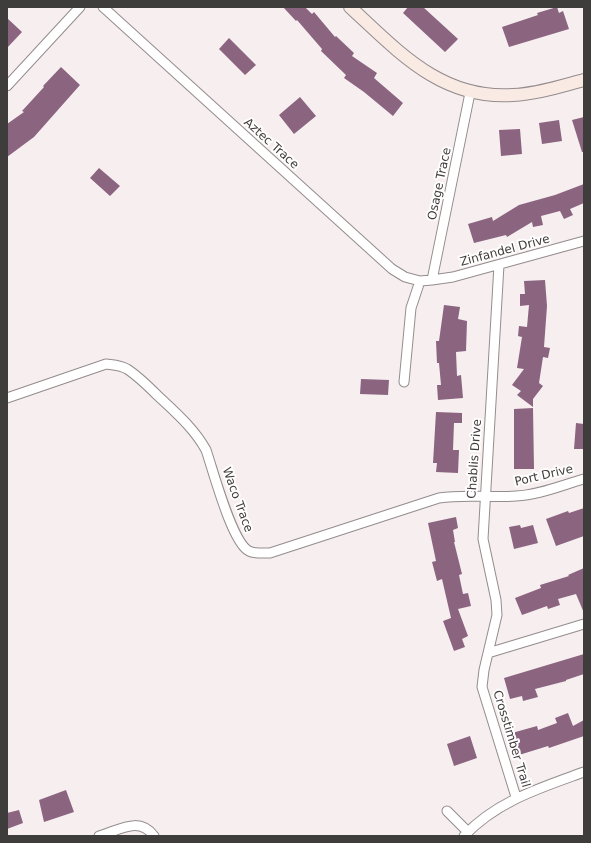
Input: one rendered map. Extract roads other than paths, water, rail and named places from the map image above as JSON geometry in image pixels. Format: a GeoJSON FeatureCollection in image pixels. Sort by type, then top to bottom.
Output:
{"type":"FeatureCollection","features":[{"type":"Feature","properties":{"kind":"street"},"geometry":{"type":"LineString","coordinates":[[7,86],[80,7]]}},
{"type":"Feature","properties":{"kind":"street","name":"Aztec Trace"},"geometry":{"type":"LineString","coordinates":[[103,7],[392,269],[405,277],[420,281],[432,280]]}},
{"type":"Feature","properties":{"kind":"street"},"geometry":{"type":"LineString","coordinates":[[350,7],[406,59],[453,88],[470,93],[512,96],[584,80]]}},
{"type":"Feature","properties":{"kind":"street","name":"Osage Trace"},"geometry":{"type":"LineString","coordinates":[[432,280],[470,93]]}},
{"type":"Feature","properties":{"kind":"street","name":"Zinfandel Drive"},"geometry":{"type":"LineString","coordinates":[[432,280],[453,277],[584,242]]}},
{"type":"Feature","properties":{"kind":"street","name":"Chablis Drive"},"geometry":{"type":"LineString","coordinates":[[482,687],[484,670],[497,615],[496,600],[482,539],[499,264]]}},
{"type":"Feature","properties":{"kind":"street"},"geometry":{"type":"LineString","coordinates":[[404,382],[411,308],[420,281]]}},
{"type":"Feature","properties":{"kind":"street","name":"Waco Trace"},"geometry":{"type":"LineString","coordinates":[[7,398],[106,364],[116,365],[126,369],[140,379],[182,418],[199,438],[206,450],[234,532],[241,544],[249,551],[260,554],[270,553],[440,498],[459,495],[485,496]]}},
{"type":"Feature","properties":{"kind":"street","name":"Port Drive"},"geometry":{"type":"LineString","coordinates":[[485,496],[517,496],[539,492],[584,479]]}},
{"type":"Feature","properties":{"kind":"street"},"geometry":{"type":"LineString","coordinates":[[488,653],[584,624]]}},
{"type":"Feature","properties":{"kind":"street","name":"Crosstimber Trail"},"geometry":{"type":"LineString","coordinates":[[482,687],[516,797]]}},
{"type":"Feature","properties":{"kind":"street"},"geometry":{"type":"LineString","coordinates":[[447,811],[466,834],[476,823],[516,797],[584,772]]}},
{"type":"Feature","properties":{"kind":"street"},"geometry":{"type":"LineString","coordinates":[[99,836],[137,824],[148,828],[154,836]]}}]}
